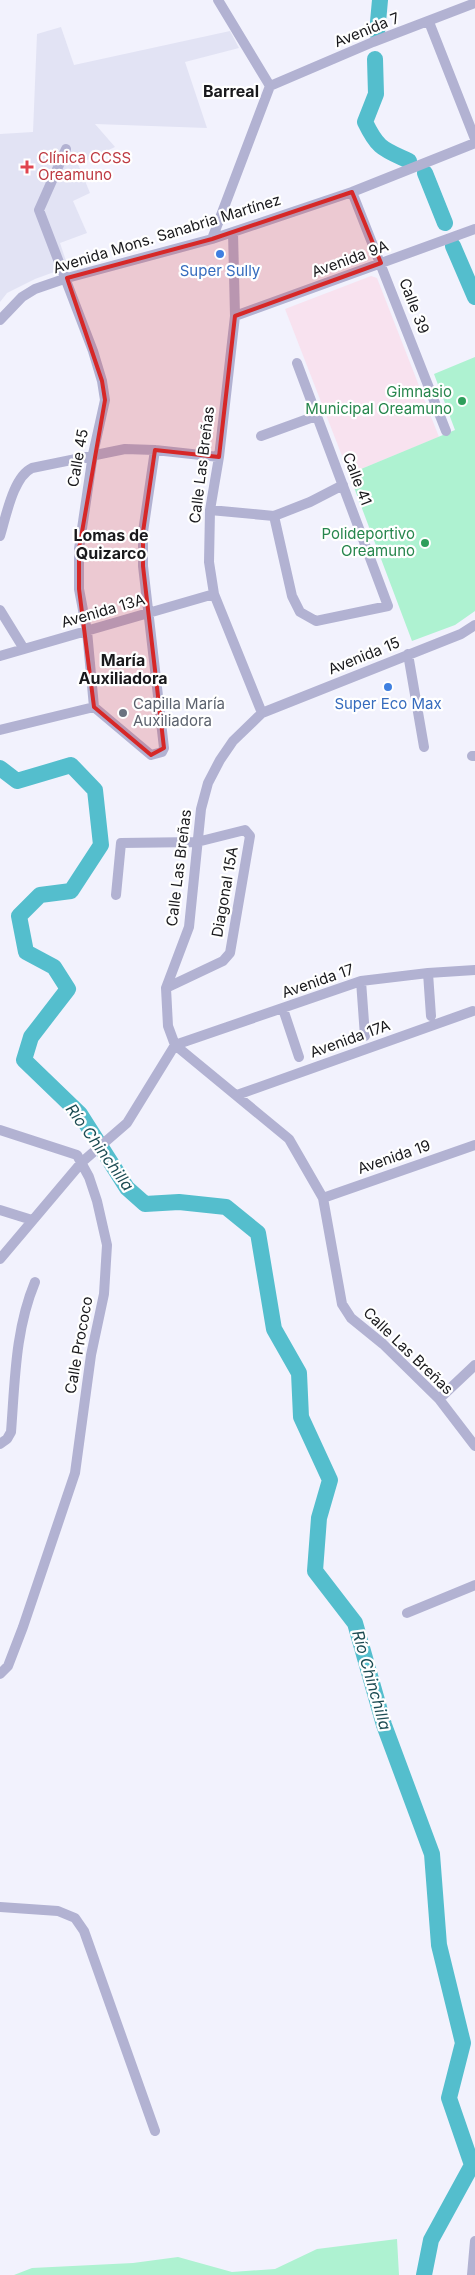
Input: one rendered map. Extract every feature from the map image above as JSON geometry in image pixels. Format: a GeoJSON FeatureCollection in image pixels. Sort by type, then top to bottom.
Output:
{"type":"FeatureCollection","features":[{"type":"Feature","properties":{"kind":"street"},"geometry":{"type":"LineString","coordinates":[[212,240],[270,86],[218,0]]}},
{"type":"Feature","properties":{"kind":"street","name":"Avenida 7"},"geometry":{"type":"LineString","coordinates":[[270,86],[374,42],[475,3]]}},
{"type":"Feature","properties":{"kind":"street"},"geometry":{"type":"LineString","coordinates":[[428,22],[475,139]]}},
{"type":"Feature","properties":{"kind":"street","name":"Avenida Mons. Sanabria Martínez"},"geometry":{"type":"LineString","coordinates":[[0,320],[22,297],[35,289],[67,278],[212,240],[352,192],[475,143]]}},
{"type":"Feature","properties":{"kind":"street","name":"Calle 45"},"geometry":{"type":"LineString","coordinates":[[66,149],[39,210],[67,278],[102,381],[105,400],[93,454],[79,549],[80,589],[87,631],[94,707]]}},
{"type":"Feature","properties":{"kind":"street","name":"Calle 39"},"geometry":{"type":"LineString","coordinates":[[352,192],[446,431]]}},
{"type":"Feature","properties":{"kind":"street","name":"Avenida 9A"},"geometry":{"type":"LineString","coordinates":[[235,316],[475,229]]}},
{"type":"Feature","properties":{"kind":"street","name":"Calle Las Breñas"},"geometry":{"type":"LineString","coordinates":[[233,232],[235,316],[219,457],[210,510],[209,562],[214,594],[262,713],[234,740],[220,760],[208,783],[201,809],[189,927],[166,988],[168,1026],[175,1045],[289,1138],[324,1198],[342,1304],[351,1318],[383,1344],[439,1399],[475,1446]]}},
{"type":"Feature","properties":{"kind":"street","name":"Calle 41"},"geometry":{"type":"LineString","coordinates":[[274,516],[292,596],[300,612],[316,621],[388,606],[297,363]]}},
{"type":"Feature","properties":{"kind":"street"},"geometry":{"type":"LineString","coordinates":[[261,436],[316,416]]}},
{"type":"Feature","properties":{"kind":"street"},"geometry":{"type":"LineString","coordinates":[[0,536],[18,482],[24,472],[44,464],[125,449],[155,450],[219,457]]}},
{"type":"Feature","properties":{"kind":"street"},"geometry":{"type":"LineString","coordinates":[[0,730],[94,707],[151,755],[157,755],[164,748],[143,566],[143,532],[155,450]]}},
{"type":"Feature","properties":{"kind":"street"},"geometry":{"type":"LineString","coordinates":[[210,510],[274,516],[310,502],[342,485]]}},
{"type":"Feature","properties":{"kind":"street","name":"Avenida 13A"},"geometry":{"type":"LineString","coordinates":[[0,656],[214,594]]}},
{"type":"Feature","properties":{"kind":"street"},"geometry":{"type":"LineString","coordinates":[[0,610],[24,649]]}},
{"type":"Feature","properties":{"kind":"street","name":"Avenida 15"},"geometry":{"type":"LineString","coordinates":[[262,713],[461,634],[475,625]]}},
{"type":"Feature","properties":{"kind":"street"},"geometry":{"type":"LineString","coordinates":[[408,654],[424,747]]}},
{"type":"Feature","properties":{"kind":"street","name":"Diagonal 15A"},"geometry":{"type":"LineString","coordinates":[[166,988],[223,961],[230,952],[250,836],[245,830],[197,842]]}},
{"type":"Feature","properties":{"kind":"street"},"geometry":{"type":"LineString","coordinates":[[116,894],[121,843],[197,842]]}},
{"type":"Feature","properties":{"kind":"street","name":"Avenida 17"},"geometry":{"type":"LineString","coordinates":[[175,1045],[361,982],[428,973],[475,970]]}},
{"type":"Feature","properties":{"kind":"street"},"geometry":{"type":"LineString","coordinates":[[428,973],[431,1016]]}},
{"type":"Feature","properties":{"kind":"street"},"geometry":{"type":"LineString","coordinates":[[361,982],[365,1036]]}},
{"type":"Feature","properties":{"kind":"street"},"geometry":{"type":"LineString","coordinates":[[283,1009],[299,1057]]}},
{"type":"Feature","properties":{"kind":"street","name":"Avenida 17A"},"geometry":{"type":"LineString","coordinates":[[237,1095],[474,1011]]}},
{"type":"Feature","properties":{"kind":"street"},"geometry":{"type":"LineString","coordinates":[[0,1259],[82,1162],[112,1138],[127,1123],[175,1045]]}},
{"type":"Feature","properties":{"kind":"street"},"geometry":{"type":"LineString","coordinates":[[0,1130],[68,1151],[77,1155],[82,1162]]}},
{"type":"Feature","properties":{"kind":"street","name":"Avenida 19"},"geometry":{"type":"LineString","coordinates":[[324,1198],[475,1145]]}},
{"type":"Feature","properties":{"kind":"street","name":"Calle Prococo"},"geometry":{"type":"LineString","coordinates":[[0,1674],[8,1666],[17,1643],[75,1473],[91,1355],[104,1294],[107,1245],[97,1201],[82,1162]]}},
{"type":"Feature","properties":{"kind":"street"},"geometry":{"type":"LineString","coordinates":[[0,1210],[32,1220]]}},
{"type":"Feature","properties":{"kind":"street"},"geometry":{"type":"LineString","coordinates":[[0,1444],[7,1439],[11,1432],[17,1349],[26,1303],[35,1282]]}},
{"type":"Feature","properties":{"kind":"street"},"geometry":{"type":"LineString","coordinates":[[439,1399],[475,1365]]}},
{"type":"Feature","properties":{"kind":"street"},"geometry":{"type":"LineString","coordinates":[[407,1613],[475,1585]]}},
{"type":"Feature","properties":{"kind":"street"},"geometry":{"type":"LineString","coordinates":[[0,1907],[58,1911],[75,1918],[84,1931],[155,2131]]}},
{"type":"Feature","properties":{"kind":"street"},"geometry":{"type":"LineString","coordinates":[[472,2275],[475,2241]]}},
{"type":"Feature","properties":{"kind":"highlighted area"},"geometry":{"type":"Polygon","coordinates":[[[352,192],[381,263],[235,316],[219,457],[155,450],[143,532],[143,566],[164,748],[151,755],[94,707],[79,589],[79,549],[105,400],[102,381],[67,278],[212,239],[352,192]]]}},
{"type":"Feature","properties":{"kind":"shaded area"},"geometry":{"type":"Polygon","coordinates":[[[61,27],[74,65],[230,31],[239,48],[185,62],[207,128],[95,124],[115,147],[78,164],[90,193],[73,201],[87,233],[60,243],[68,267],[35,279],[7,293],[0,302],[0,134],[33,132],[37,34],[61,27]]]}},
{"type":"Feature","properties":{"kind":"shaded area"},"geometry":{"type":"Polygon","coordinates":[[[371,276],[377,278],[439,437],[349,474],[285,309],[371,276]]]}},
{"type":"Feature","properties":{"kind":"green space","name":"Polideportivo Oreamuno"},"geometry":{"type":"Polygon","coordinates":[[[475,357],[475,611],[455,625],[412,641],[349,474],[455,430],[434,374],[475,357]]]}},
{"type":"Feature","properties":{"kind":"green space"},"geometry":{"type":"Polygon","coordinates":[[[397,2239],[399,2275],[14,2275],[32,2268],[133,2263],[178,2257],[232,2272],[275,2269],[317,2249],[397,2239]]]}},
{"type":"Feature","properties":{"kind":"waterway"},"geometry":{"type":"LineString","coordinates":[[377,33],[380,0]]}},
{"type":"Feature","properties":{"kind":"waterway"},"geometry":{"type":"LineString","coordinates":[[375,59],[376,94],[365,122],[374,138],[382,147],[409,161]]}},
{"type":"Feature","properties":{"kind":"waterway"},"geometry":{"type":"LineString","coordinates":[[425,173],[445,223]]}},
{"type":"Feature","properties":{"kind":"waterway"},"geometry":{"type":"LineString","coordinates":[[453,246],[475,297]]}},
{"type":"Feature","properties":{"kind":"waterway","name":"Río Chinchilla"},"geometry":{"type":"LineString","coordinates":[[0,768],[17,781],[71,765],[95,790],[101,845],[71,891],[40,895],[19,916],[26,952],[54,967],[68,989],[31,1037],[24,1060],[80,1114],[127,1188],[145,1204],[179,1202],[226,1207],[258,1233],[274,1329],[299,1373],[301,1417],[330,1480],[319,1518],[315,1571],[355,1623],[384,1725],[432,1854],[439,1945],[463,2043],[449,2098],[472,2165],[431,2240],[424,2275]]}},
{"type":"Feature","properties":{"kind":"place","name":"Clínica CCSS Oreamuno"},"geometry":{"type":"Point","coordinates":[27,167]}},
{"type":"Feature","properties":{"kind":"place","name":"Super Sully"},"geometry":{"type":"Point","coordinates":[220,254]}},
{"type":"Feature","properties":{"kind":"place","name":"Gimnasio Municipal Oreamuno"},"geometry":{"type":"Point","coordinates":[462,401]}},
{"type":"Feature","properties":{"kind":"place","name":"Polideportivo Oreamuno"},"geometry":{"type":"Point","coordinates":[425,543]}},
{"type":"Feature","properties":{"kind":"place","name":"Super Eco Max"},"geometry":{"type":"Point","coordinates":[388,687]}},
{"type":"Feature","properties":{"kind":"place","name":"Capilla María Auxiliadora"},"geometry":{"type":"Point","coordinates":[123,713]}},
{"type":"Feature","properties":{"kind":"district","name":"Barreal"},"geometry":{"type":"Point","coordinates":[231,91]}},
{"type":"Feature","properties":{"kind":"district","name":"Lomas de Quizarco"},"geometry":{"type":"Point","coordinates":[111,544]}},
{"type":"Feature","properties":{"kind":"district","name":"María Auxiliadora"},"geometry":{"type":"Point","coordinates":[123,669]}}]}
